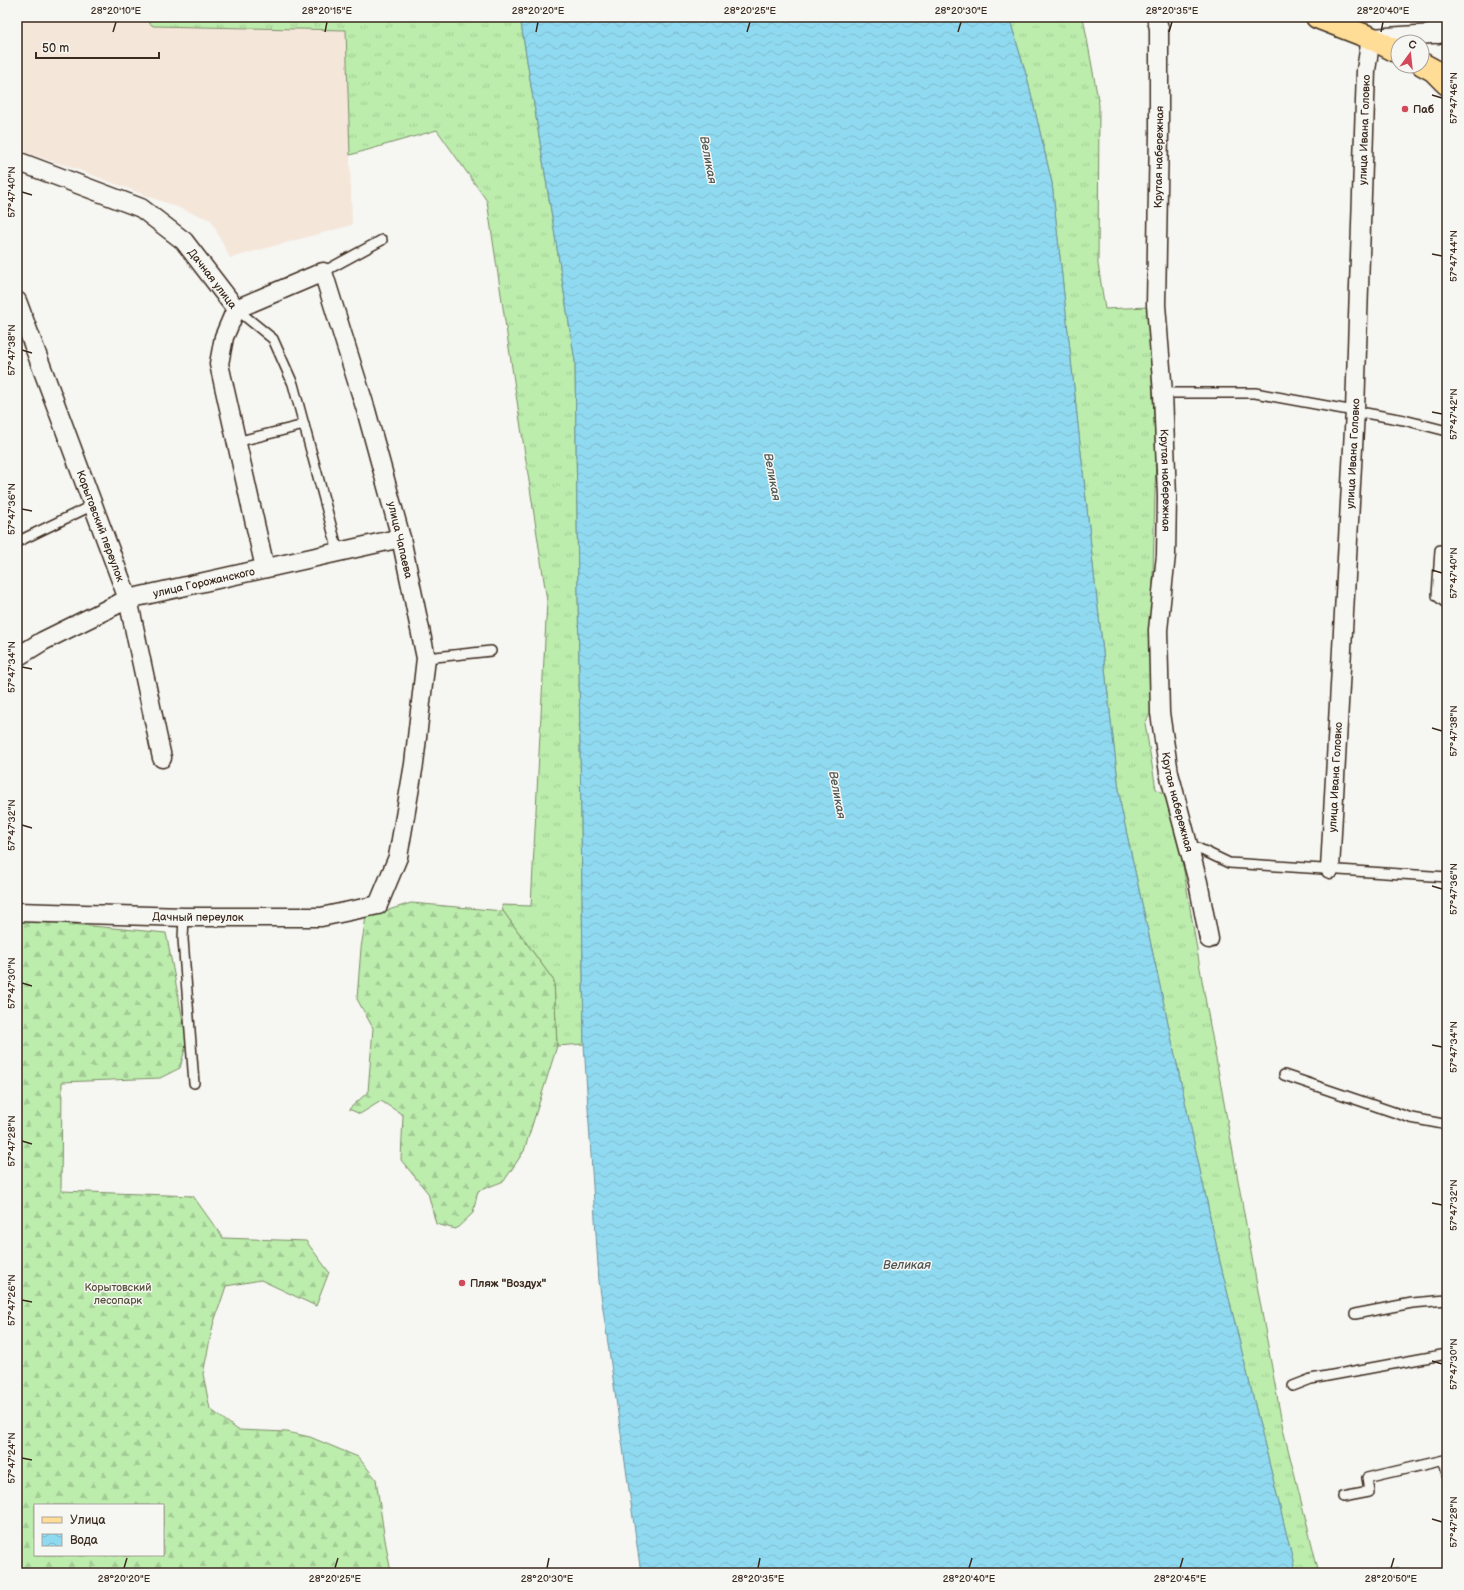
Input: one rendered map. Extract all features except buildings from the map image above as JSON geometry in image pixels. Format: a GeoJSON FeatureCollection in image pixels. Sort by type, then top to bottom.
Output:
{"type":"FeatureCollection","features":[{"type":"Feature","properties":{"kind":"main road"},"geometry":{"type":"LineString","coordinates":[[1317,17],[1371,38],[1390,48]]}},
{"type":"Feature","properties":{"kind":"main road"},"geometry":{"type":"LineString","coordinates":[[1430,68],[1447,84]]}},
{"type":"Feature","properties":{"kind":"street","name":"Крутая набережная"},"geometry":{"type":"LineString","coordinates":[[1156,17],[1159,28],[1156,305],[1167,497],[1166,555],[1158,630],[1160,713],[1169,773],[1198,882],[1209,939]]}},
{"type":"Feature","properties":{"kind":"street"},"geometry":{"type":"LineString","coordinates":[[1371,38],[1440,28]]}},
{"type":"Feature","properties":{"kind":"street","name":"улица Ивана Головко"},"geometry":{"type":"LineString","coordinates":[[1330,870],[1355,411],[1366,70],[1371,38]]}},
{"type":"Feature","properties":{"kind":"street","name":"Дачная улица"},"geometry":{"type":"LineString","coordinates":[[17,161],[141,208],[184,241],[236,309],[224,337],[219,364],[265,568]]}},
{"type":"Feature","properties":{"kind":"street"},"geometry":{"type":"LineString","coordinates":[[236,309],[323,272]]}},
{"type":"Feature","properties":{"kind":"street","name":"улица Чапаева"},"geometry":{"type":"LineString","coordinates":[[323,272],[366,410],[401,538],[426,658],[414,764],[398,857],[378,906]]}},
{"type":"Feature","properties":{"kind":"street","name":"Корытовский переулок"},"geometry":{"type":"LineString","coordinates":[[17,301],[128,599],[162,758]]}},
{"type":"Feature","properties":{"kind":"street","name":"улица Горожанского"},"geometry":{"type":"LineString","coordinates":[[17,657],[43,641],[128,599],[401,538]]}},
{"type":"Feature","properties":{"kind":"street","name":"Дачный переулок"},"geometry":{"type":"LineString","coordinates":[[17,912],[184,917],[321,917],[378,906]]}},
{"type":"Feature","properties":{"kind":"lane"},"geometry":{"type":"LineString","coordinates":[[323,272],[382,240]]}},
{"type":"Feature","properties":{"kind":"lane"},"geometry":{"type":"LineString","coordinates":[[236,309],[273,339],[293,384],[338,551]]}},
{"type":"Feature","properties":{"kind":"lane"},"geometry":{"type":"LineString","coordinates":[[1162,393],[1255,394],[1404,420],[1447,431]]}},
{"type":"Feature","properties":{"kind":"lane"},"geometry":{"type":"LineString","coordinates":[[236,442],[304,425]]}},
{"type":"Feature","properties":{"kind":"lane"},"geometry":{"type":"LineString","coordinates":[[17,542],[93,505]]}},
{"type":"Feature","properties":{"kind":"lane"},"geometry":{"type":"LineString","coordinates":[[1440,550],[1437,596],[1447,604]]}},
{"type":"Feature","properties":{"kind":"lane"},"geometry":{"type":"LineString","coordinates":[[426,658],[491,651]]}},
{"type":"Feature","properties":{"kind":"lane"},"geometry":{"type":"LineString","coordinates":[[1188,844],[1229,863],[1447,877]]}},
{"type":"Feature","properties":{"kind":"lane"},"geometry":{"type":"LineString","coordinates":[[184,917],[183,939],[194,1083]]}},
{"type":"Feature","properties":{"kind":"lane"},"geometry":{"type":"LineString","coordinates":[[1284,1075],[1411,1118],[1443,1124],[1447,1123]]}},
{"type":"Feature","properties":{"kind":"lane"},"geometry":{"type":"LineString","coordinates":[[1355,1314],[1412,1303],[1447,1300]]}},
{"type":"Feature","properties":{"kind":"lane"},"geometry":{"type":"LineString","coordinates":[[1293,1386],[1311,1379],[1447,1354]]}},
{"type":"Feature","properties":{"kind":"lane"},"geometry":{"type":"LineString","coordinates":[[1343,1497],[1369,1492],[1367,1478],[1444,1460],[1447,1474]]}},
{"type":"Feature","properties":{"kind":"shaded area"},"geometry":{"type":"Polygon","coordinates":[[[17,17],[142,17],[153,26],[346,30],[352,225],[230,258],[211,220],[71,167],[17,150],[17,17]]]}},
{"type":"Feature","properties":{"kind":"green space"},"geometry":{"type":"Polygon","coordinates":[[[142,17],[520,17],[575,361],[584,1044],[557,1046],[554,981],[503,911],[502,905],[531,906],[547,601],[487,201],[437,130],[350,155],[346,30],[153,26],[142,17]]]}},
{"type":"Feature","properties":{"kind":"green space"},"geometry":{"type":"Polygon","coordinates":[[[1009,17],[1083,17],[1099,105],[1098,264],[1105,309],[1148,307],[1156,451],[1153,573],[1154,708],[1145,723],[1156,789],[1172,799],[1204,992],[1283,1429],[1319,1573],[1296,1573],[1220,1262],[1121,807],[1095,583],[1052,183],[1028,81],[1009,17]]]}},
{"type":"Feature","properties":{"kind":"green space"},"geometry":{"type":"Polygon","coordinates":[[[411,903],[503,911],[554,981],[557,1046],[524,1151],[504,1181],[478,1191],[473,1213],[456,1229],[436,1224],[428,1193],[401,1160],[403,1115],[381,1101],[360,1114],[349,1109],[368,1092],[373,1028],[357,999],[361,948],[366,917],[411,903]]]}},
{"type":"Feature","properties":{"kind":"green space","name":"Корытовский лесопарк"},"geometry":{"type":"Polygon","coordinates":[[[17,919],[166,933],[187,1041],[180,1068],[160,1078],[62,1082],[61,1191],[193,1196],[223,1238],[306,1241],[329,1272],[316,1306],[261,1280],[226,1286],[213,1325],[203,1374],[210,1409],[238,1430],[287,1432],[310,1437],[358,1457],[376,1479],[391,1573],[17,1573],[17,919]]]}},
{"type":"Feature","properties":{"kind":"green space"},"geometry":{"type":"Polygon","coordinates":[[[1400,1567],[1401,1573],[1368,1573],[1400,1567]]]}},
{"type":"Feature","properties":{"kind":"water","name":"Великая"},"geometry":{"type":"Polygon","coordinates":[[[520,17],[1009,17],[1028,81],[1052,183],[1095,583],[1121,807],[1220,1262],[1296,1573],[641,1573],[599,1281],[584,1044],[575,361],[520,17]]]}},
{"type":"Feature","properties":{"kind":"place","name":"Паб"},"geometry":{"type":"Point","coordinates":[1405,109]}},
{"type":"Feature","properties":{"kind":"place","name":"Пляж \"Воздух\""},"geometry":{"type":"Point","coordinates":[462,1283]}}]}
